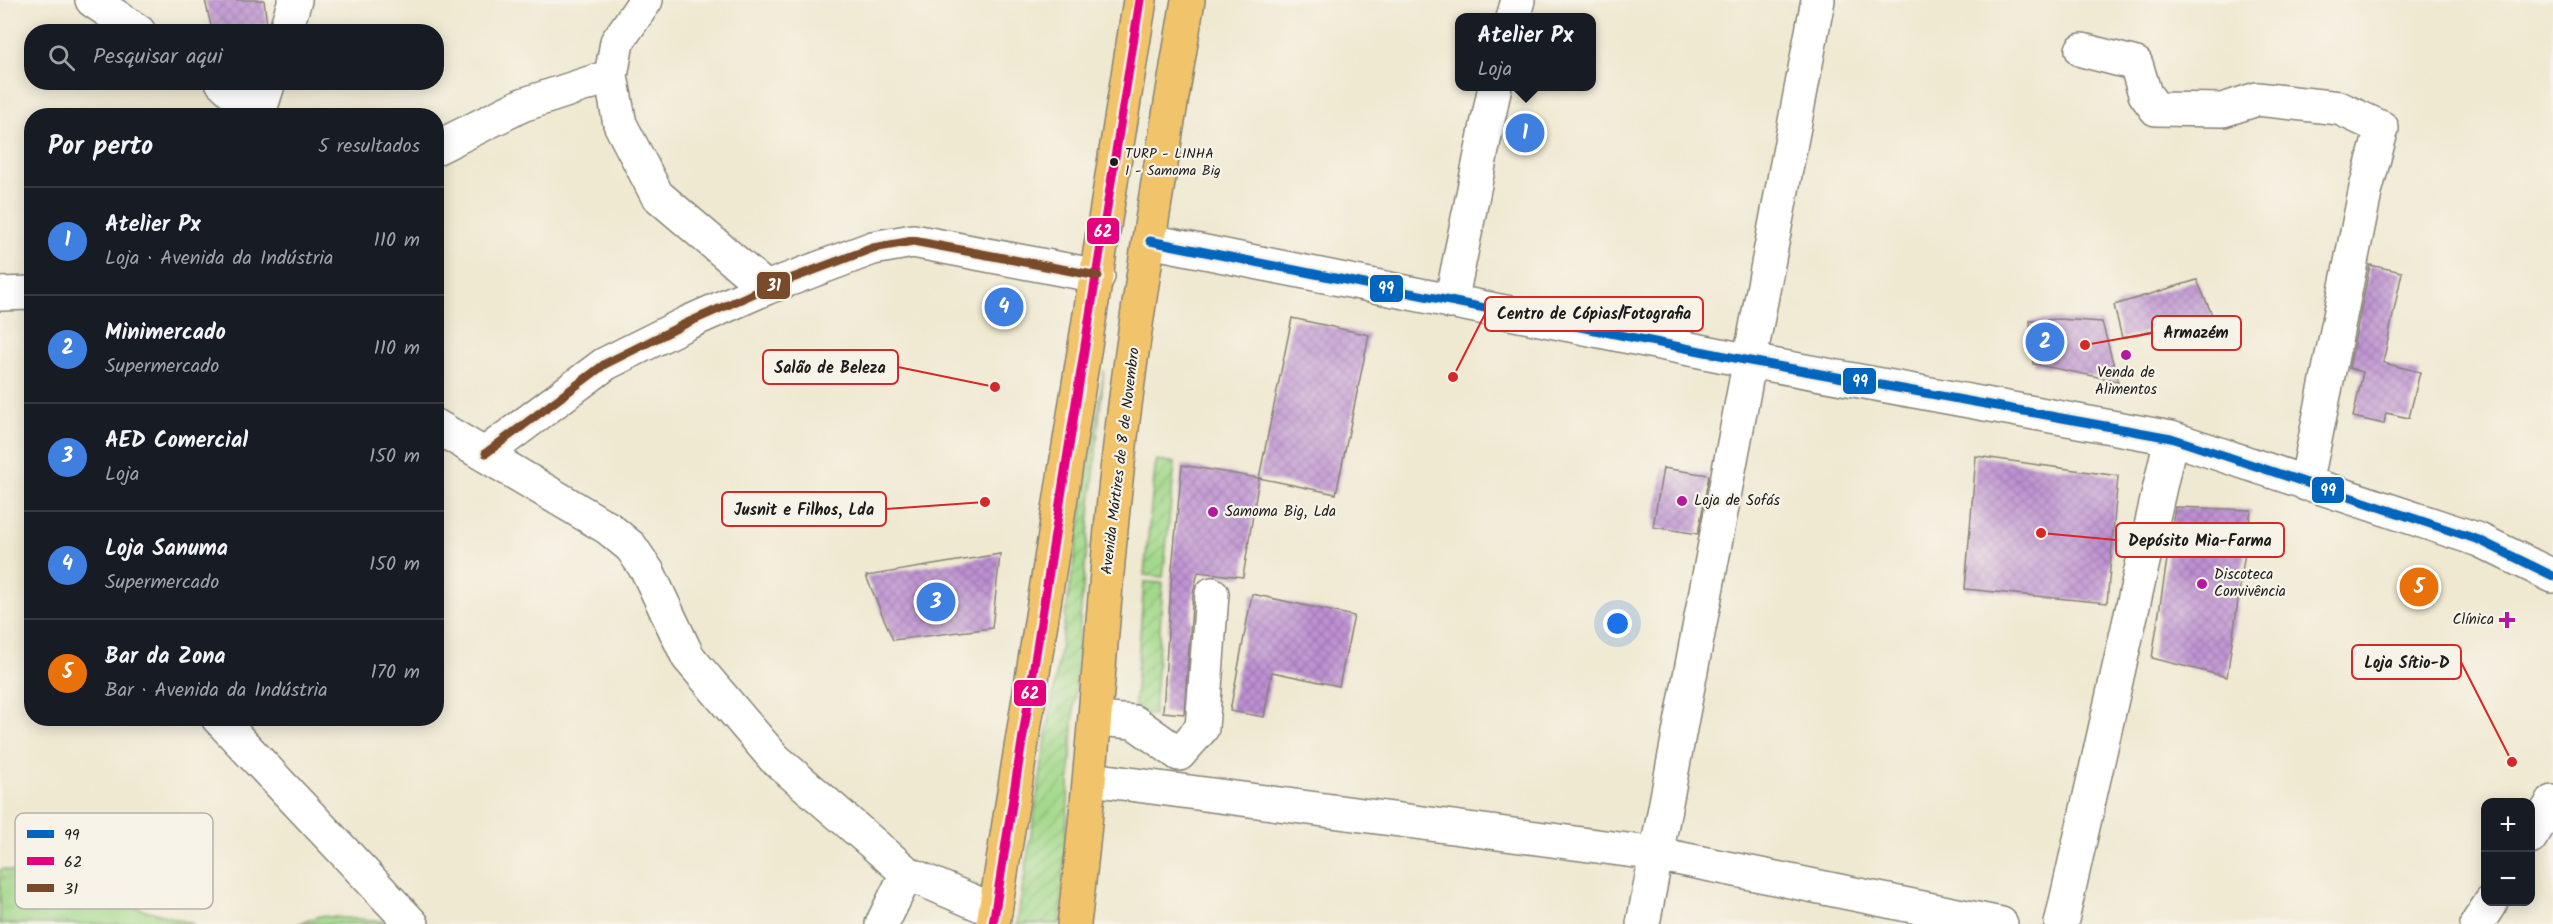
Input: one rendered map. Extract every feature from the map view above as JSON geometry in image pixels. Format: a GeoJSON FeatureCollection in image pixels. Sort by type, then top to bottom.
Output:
{"type":"FeatureCollection","features":[{"type":"Feature","properties":{"kind":"main road"},"geometry":{"type":"LineString","coordinates":[[994,918],[1098,276],[1140,0]]}},
{"type":"Feature","properties":{"kind":"main road","name":"Avenida Mártires de 8 de Novembro"},"geometry":{"type":"LineString","coordinates":[[1074,924],[1091,778],[1112,518],[1150,241],[1188,0]]}},
{"type":"Feature","properties":{"kind":"street"},"geometry":{"type":"LineString","coordinates":[[92,0],[127,24]]}},
{"type":"Feature","properties":{"kind":"street"},"geometry":{"type":"LineString","coordinates":[[288,24],[295,0]]}},
{"type":"Feature","properties":{"kind":"street"},"geometry":{"type":"LineString","coordinates":[[646,0],[617,42],[611,76],[620,124],[657,195],[766,288]]}},
{"type":"Feature","properties":{"kind":"street"},"geometry":{"type":"LineString","coordinates":[[1643,924],[1818,0]]}},
{"type":"Feature","properties":{"kind":"street"},"geometry":{"type":"LineString","coordinates":[[2082,50],[2136,64],[2145,94],[2156,109],[2223,110],[2257,99],[2340,108],[2382,128],[2366,188],[2306,484]]}},
{"type":"Feature","properties":{"kind":"street"},"geometry":{"type":"LineString","coordinates":[[444,144],[522,105],[611,76]]}},
{"type":"Feature","properties":{"kind":"street"},"geometry":{"type":"LineString","coordinates":[[230,90],[250,108]]}},
{"type":"Feature","properties":{"kind":"street"},"geometry":{"type":"LineString","coordinates":[[260,108],[266,90]]}},
{"type":"Feature","properties":{"kind":"street"},"geometry":{"type":"LineString","coordinates":[[1451,302],[1494,91]]}},
{"type":"Feature","properties":{"kind":"street"},"geometry":{"type":"LineString","coordinates":[[486,453],[605,364],[687,322],[766,288],[873,248],[913,241],[1098,276]]}},
{"type":"Feature","properties":{"kind":"street"},"geometry":{"type":"LineString","coordinates":[[1150,241],[1750,361],[2171,438],[2479,540],[2553,576]]}},
{"type":"Feature","properties":{"kind":"street"},"geometry":{"type":"LineString","coordinates":[[0,294],[24,293]]}},
{"type":"Feature","properties":{"kind":"street"},"geometry":{"type":"LineString","coordinates":[[444,431],[486,453],[608,528],[632,547],[648,572],[688,657],[774,758],[907,873],[994,918]]}},
{"type":"Feature","properties":{"kind":"street"},"geometry":{"type":"LineString","coordinates":[[2061,924],[2171,438]]}},
{"type":"Feature","properties":{"kind":"street"},"geometry":{"type":"LineString","coordinates":[[1176,790],[1179,754],[1202,728],[1212,594]]}},
{"type":"Feature","properties":{"kind":"street"},"geometry":{"type":"LineString","coordinates":[[1096,719],[1134,722],[1179,754]]}},
{"type":"Feature","properties":{"kind":"street"},"geometry":{"type":"LineString","coordinates":[[226,726],[412,924]]}},
{"type":"Feature","properties":{"kind":"street"},"geometry":{"type":"LineString","coordinates":[[1091,778],[1657,854],[2001,924]]}},
{"type":"Feature","properties":{"kind":"street"},"geometry":{"type":"LineString","coordinates":[[2535,830],[2553,802]]}},
{"type":"Feature","properties":{"kind":"street"},"geometry":{"type":"LineString","coordinates":[[882,924],[907,873]]}},
{"type":"Feature","properties":{"kind":"street"},"geometry":{"type":"LineString","coordinates":[[2476,924],[2488,906]]}},
{"type":"Feature","properties":{"kind":"green space"},"geometry":{"type":"Polygon","coordinates":[[[1104,370],[1080,618],[1060,924],[1017,924],[1104,370]]]}},
{"type":"Feature","properties":{"kind":"green space"},"geometry":{"type":"Polygon","coordinates":[[[1156,460],[1175,463],[1163,577],[1144,575],[1156,460]]]}},
{"type":"Feature","properties":{"kind":"green space"},"geometry":{"type":"Polygon","coordinates":[[[1144,582],[1163,583],[1154,715],[1134,714],[1144,582]]]}},
{"type":"Feature","properties":{"kind":"green space"},"geometry":{"type":"Polygon","coordinates":[[[0,870],[15,872],[15,909],[142,909],[194,924],[0,924],[0,870]]]}},
{"type":"Feature","properties":{"kind":"green space"},"geometry":{"type":"Polygon","coordinates":[[[320,916],[383,921],[386,924],[298,924],[320,916]]]}},
{"type":"Feature","properties":{"kind":"building"},"geometry":{"type":"Polygon","coordinates":[[[205,0],[264,0],[267,24],[211,24],[205,0]]]}},
{"type":"Feature","properties":{"kind":"building"},"geometry":{"type":"Polygon","coordinates":[[[2370,265],[2402,272],[2383,363],[2420,372],[2409,418],[2386,413],[2384,424],[2353,417],[2363,372],[2349,368],[2370,265]]]}},
{"type":"Feature","properties":{"kind":"building"},"geometry":{"type":"Polygon","coordinates":[[[2197,280],[2213,317],[2122,338],[2114,305],[2197,280]]]}},
{"type":"Feature","properties":{"kind":"building"},"geometry":{"type":"Polygon","coordinates":[[[1292,318],[1369,335],[1336,494],[1259,478],[1292,318]]]}},
{"type":"Feature","properties":{"kind":"building"},"geometry":{"type":"Polygon","coordinates":[[[2059,319],[2102,322],[2118,381],[2033,364],[2030,321],[2059,319]]]}},
{"type":"Feature","properties":{"kind":"building"},"geometry":{"type":"Polygon","coordinates":[[[1976,456],[2118,476],[2107,603],[1965,589],[1976,456]]]}},
{"type":"Feature","properties":{"kind":"building"},"geometry":{"type":"Polygon","coordinates":[[[1182,465],[1259,478],[1243,577],[1198,572],[1193,593],[1184,714],[1163,712],[1172,569],[1182,465]]]}},
{"type":"Feature","properties":{"kind":"building","name":"Loja de Sofás"},"geometry":{"type":"Polygon","coordinates":[[[1663,468],[1709,475],[1698,534],[1653,527],[1663,468]]]}},
{"type":"Feature","properties":{"kind":"building","name":"Discoteca Convivência"},"geometry":{"type":"Polygon","coordinates":[[[2175,507],[2251,510],[2227,677],[2152,658],[2175,507]]]}},
{"type":"Feature","properties":{"kind":"building"},"geometry":{"type":"Polygon","coordinates":[[[1000,554],[992,628],[893,640],[866,576],[1000,554]]]}},
{"type":"Feature","properties":{"kind":"building"},"geometry":{"type":"Polygon","coordinates":[[[1252,594],[1354,616],[1339,686],[1272,672],[1264,717],[1230,711],[1252,594]]]}},
{"type":"Feature","properties":{"kind":"transit line","name":"62"},"geometry":{"type":"LineString","coordinates":[[993,924],[1140,0]]}},
{"type":"Feature","properties":{"kind":"transit line","name":"31"},"geometry":{"type":"LineString","coordinates":[[486,453],[605,364],[687,323],[766,288],[873,248],[913,241],[1098,276]]}},
{"type":"Feature","properties":{"kind":"transit line","name":"99"},"geometry":{"type":"LineString","coordinates":[[1150,241],[1750,361],[2171,438],[2479,540],[2553,576]]}},
{"type":"Feature","properties":{"kind":"place","name":"Atelier Px"},"geometry":{"type":"Point","coordinates":[1525,133]}},
{"type":"Feature","properties":{"kind":"place","name":"TURP - LINHA 1 - Samoma Big"},"geometry":{"type":"Point","coordinates":[1114,162]}},
{"type":"Feature","properties":{"kind":"place","name":"Loja Sanuma"},"geometry":{"type":"Point","coordinates":[1004,307]}},
{"type":"Feature","properties":{"kind":"place","name":"Minimercado"},"geometry":{"type":"Point","coordinates":[2045,342]}},
{"type":"Feature","properties":{"kind":"place","name":"Armazém"},"geometry":{"type":"Point","coordinates":[2085,345]}},
{"type":"Feature","properties":{"kind":"place","name":"Venda de Alimentos"},"geometry":{"type":"Point","coordinates":[2126,355]}},
{"type":"Feature","properties":{"kind":"place","name":"Centro de Cópias/Fotografia"},"geometry":{"type":"Point","coordinates":[1453,377]}},
{"type":"Feature","properties":{"kind":"place","name":"Salão de Beleza"},"geometry":{"type":"Point","coordinates":[995,387]}},
{"type":"Feature","properties":{"kind":"place","name":"Loja de Sofás"},"geometry":{"type":"Point","coordinates":[1682,501]}},
{"type":"Feature","properties":{"kind":"place","name":"Jusnit e Filhos, Lda"},"geometry":{"type":"Point","coordinates":[985,502]}},
{"type":"Feature","properties":{"kind":"place","name":"Samoma Big, Lda"},"geometry":{"type":"Point","coordinates":[1213,512]}},
{"type":"Feature","properties":{"kind":"place","name":"Depósito Mia-Farma"},"geometry":{"type":"Point","coordinates":[2041,533]}},
{"type":"Feature","properties":{"kind":"place","name":"Discoteca Convivência"},"geometry":{"type":"Point","coordinates":[2202,584]}},
{"type":"Feature","properties":{"kind":"place","name":"Bar da Zona"},"geometry":{"type":"Point","coordinates":[2419,587]}},
{"type":"Feature","properties":{"kind":"place","name":"AED Comercial"},"geometry":{"type":"Point","coordinates":[936,602]}},
{"type":"Feature","properties":{"kind":"place","name":"Clínica"},"geometry":{"type":"Point","coordinates":[2507,620]}},
{"type":"Feature","properties":{"kind":"place","name":"Loja Sítio-D"},"geometry":{"type":"Point","coordinates":[2512,762]}}]}
